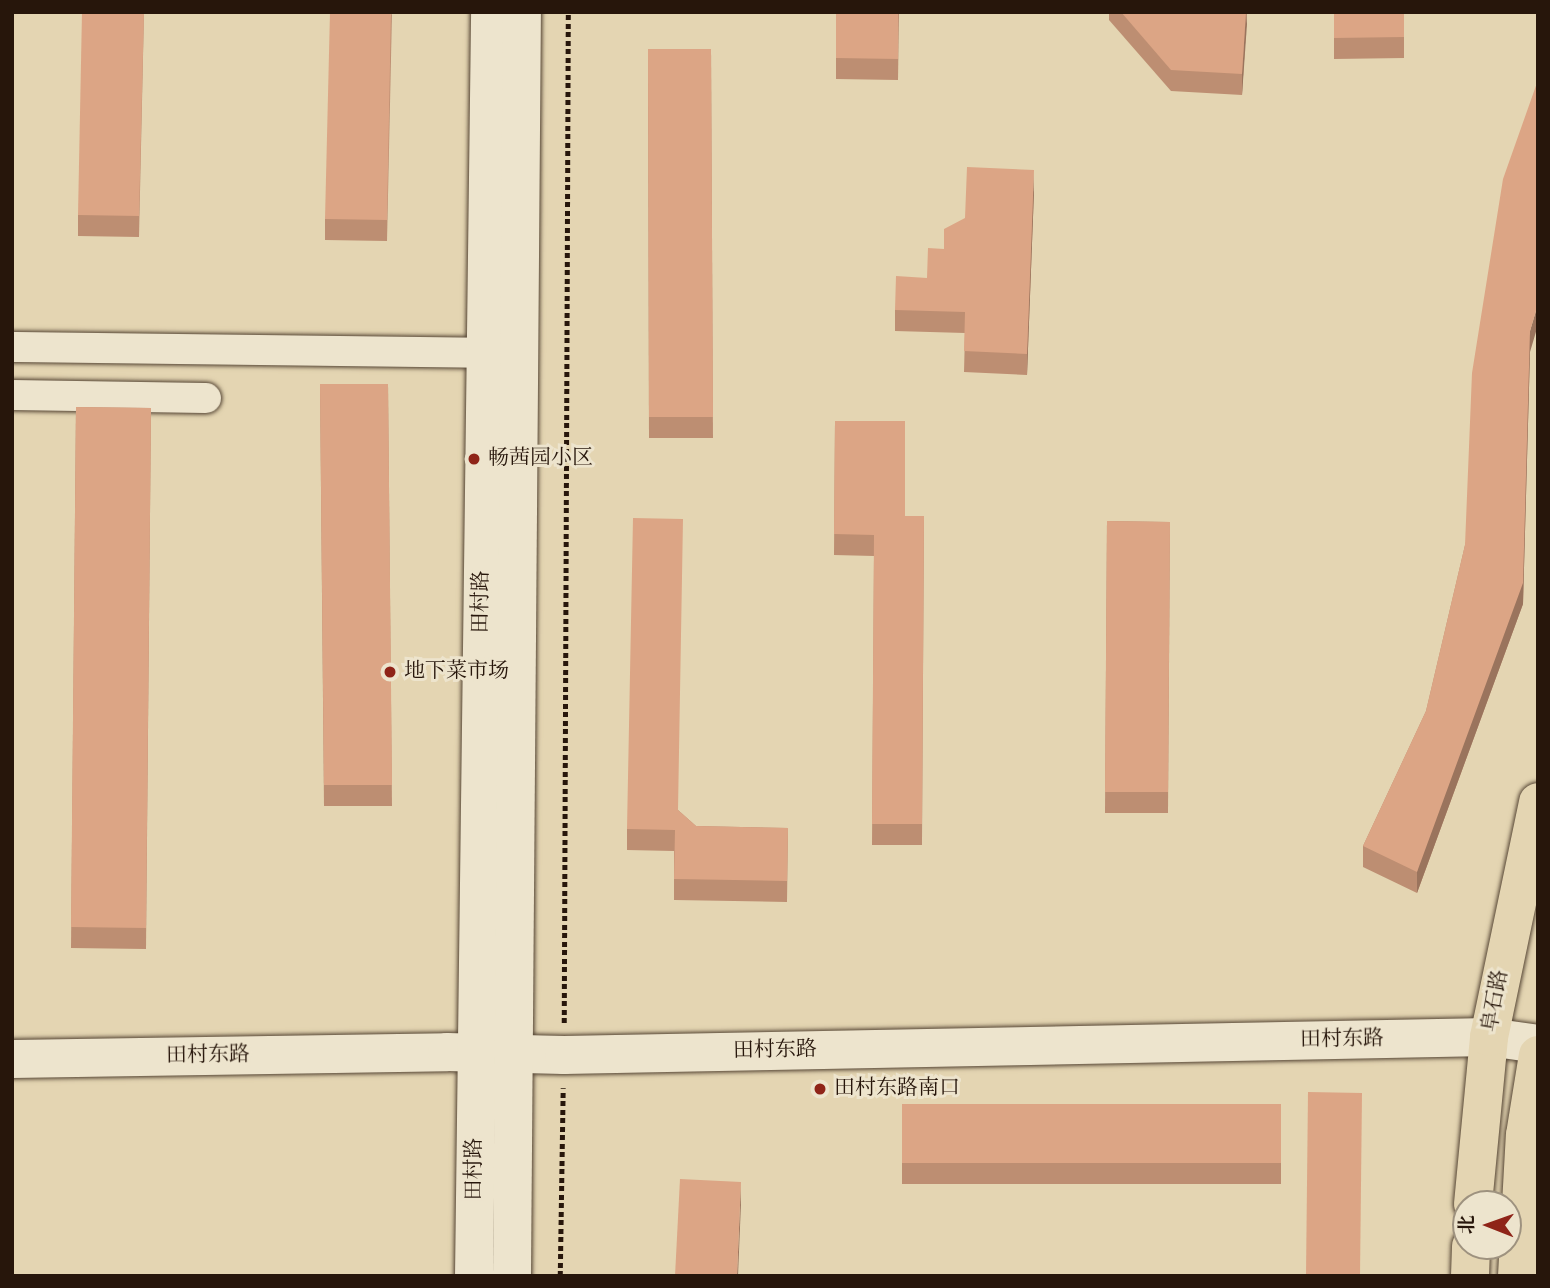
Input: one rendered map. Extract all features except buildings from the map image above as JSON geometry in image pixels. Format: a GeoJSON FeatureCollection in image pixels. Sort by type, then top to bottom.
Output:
{"type":"FeatureCollection","features":[{"type":"Feature","properties":{"kind":"main road","name":"田村路"},"geometry":{"type":"LineString","coordinates":[[474,1276],[490,12]]}},
{"type":"Feature","properties":{"kind":"main road","name":"田村路"},"geometry":{"type":"LineString","coordinates":[[512,1276],[516,1054],[522,12]]}},
{"type":"Feature","properties":{"kind":"main road","name":"阜石路"},"geometry":{"type":"LineString","coordinates":[[1474,1190],[1489,1037],[1538,802]]}},
{"type":"Feature","properties":{"kind":"main road","name":"田村东路"},"geometry":{"type":"LineString","coordinates":[[12,1059],[475,1052],[564,1055],[1489,1037],[1538,1044]]}},
{"type":"Feature","properties":{"kind":"main road"},"geometry":{"type":"LineString","coordinates":[[1517,1276],[1525,1135],[1538,1055]]}},
{"type":"Feature","properties":{"kind":"street"},"geometry":{"type":"LineString","coordinates":[[12,347],[486,352]]}},
{"type":"Feature","properties":{"kind":"street"},"geometry":{"type":"LineString","coordinates":[[12,396],[206,398]]}},
{"type":"Feature","properties":{"kind":"path"},"geometry":{"type":"LineString","coordinates":[[560,1276],[564,1055],[568,12]]}},
{"type":"Feature","properties":{"kind":"place","name":"畅茜园小区"},"geometry":{"type":"Point","coordinates":[474,459]}},
{"type":"Feature","properties":{"kind":"place","name":"地下菜市场"},"geometry":{"type":"Point","coordinates":[390,672]}},
{"type":"Feature","properties":{"kind":"place","name":"田村东路南口"},"geometry":{"type":"Point","coordinates":[820,1089]}}]}
